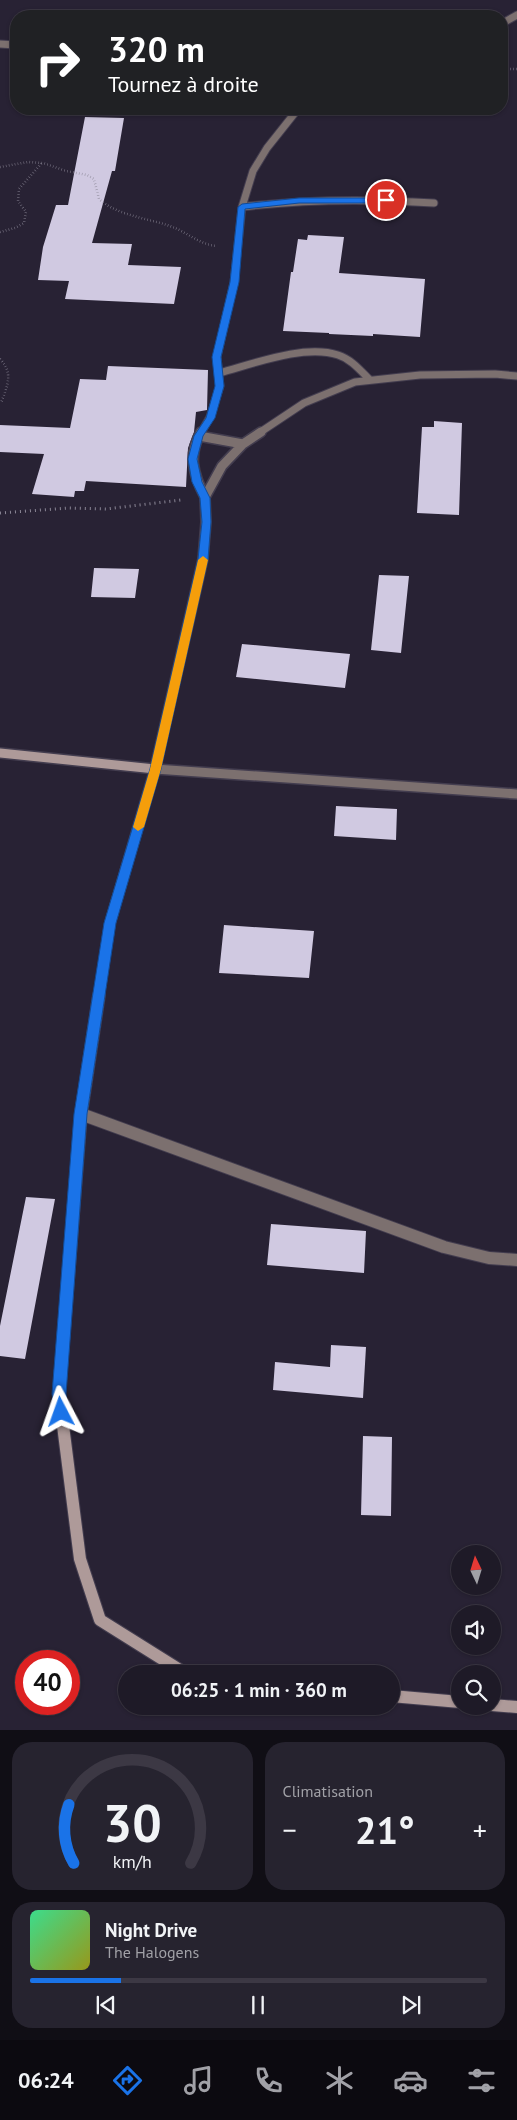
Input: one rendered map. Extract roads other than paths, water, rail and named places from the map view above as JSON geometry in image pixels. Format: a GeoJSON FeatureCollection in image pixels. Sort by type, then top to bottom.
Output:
{"type":"FeatureCollection","features":[{"type":"Feature","properties":{"kind":"street"},"geometry":{"type":"LineString","coordinates":[[172,1665],[100,1620],[80,1559],[59,1394],[80,1114],[110,923],[155,769],[203,559],[206,522],[205,498],[197,482],[192,459],[199,436],[210,418],[220,386],[217,357],[234,282],[242,207],[254,171],[267,148],[293,115]]}},
{"type":"Feature","properties":{"kind":"street"},"geometry":{"type":"LineString","coordinates":[[242,207],[299,200],[386,200],[434,203]]}},
{"type":"Feature","properties":{"kind":"street"},"geometry":{"type":"LineString","coordinates":[[219,373],[286,357],[326,353],[340,355],[369,379]]}},
{"type":"Feature","properties":{"kind":"street"},"geometry":{"type":"LineString","coordinates":[[205,498],[222,466],[244,444],[304,402],[329,391],[369,379],[457,374],[517,376]]}},
{"type":"Feature","properties":{"kind":"street"},"geometry":{"type":"LineString","coordinates":[[199,436],[244,444]]}},
{"type":"Feature","properties":{"kind":"street"},"geometry":{"type":"LineString","coordinates":[[0,752],[155,769],[517,794]]}},
{"type":"Feature","properties":{"kind":"street"},"geometry":{"type":"LineString","coordinates":[[80,1114],[444,1247],[489,1258],[517,1260]]}},
{"type":"Feature","properties":{"kind":"street"},"geometry":{"type":"LineString","coordinates":[[400,1697],[451,1701]]}},
{"type":"Feature","properties":{"kind":"street"},"geometry":{"type":"LineString","coordinates":[[501,1706],[517,1707]]}}]}
